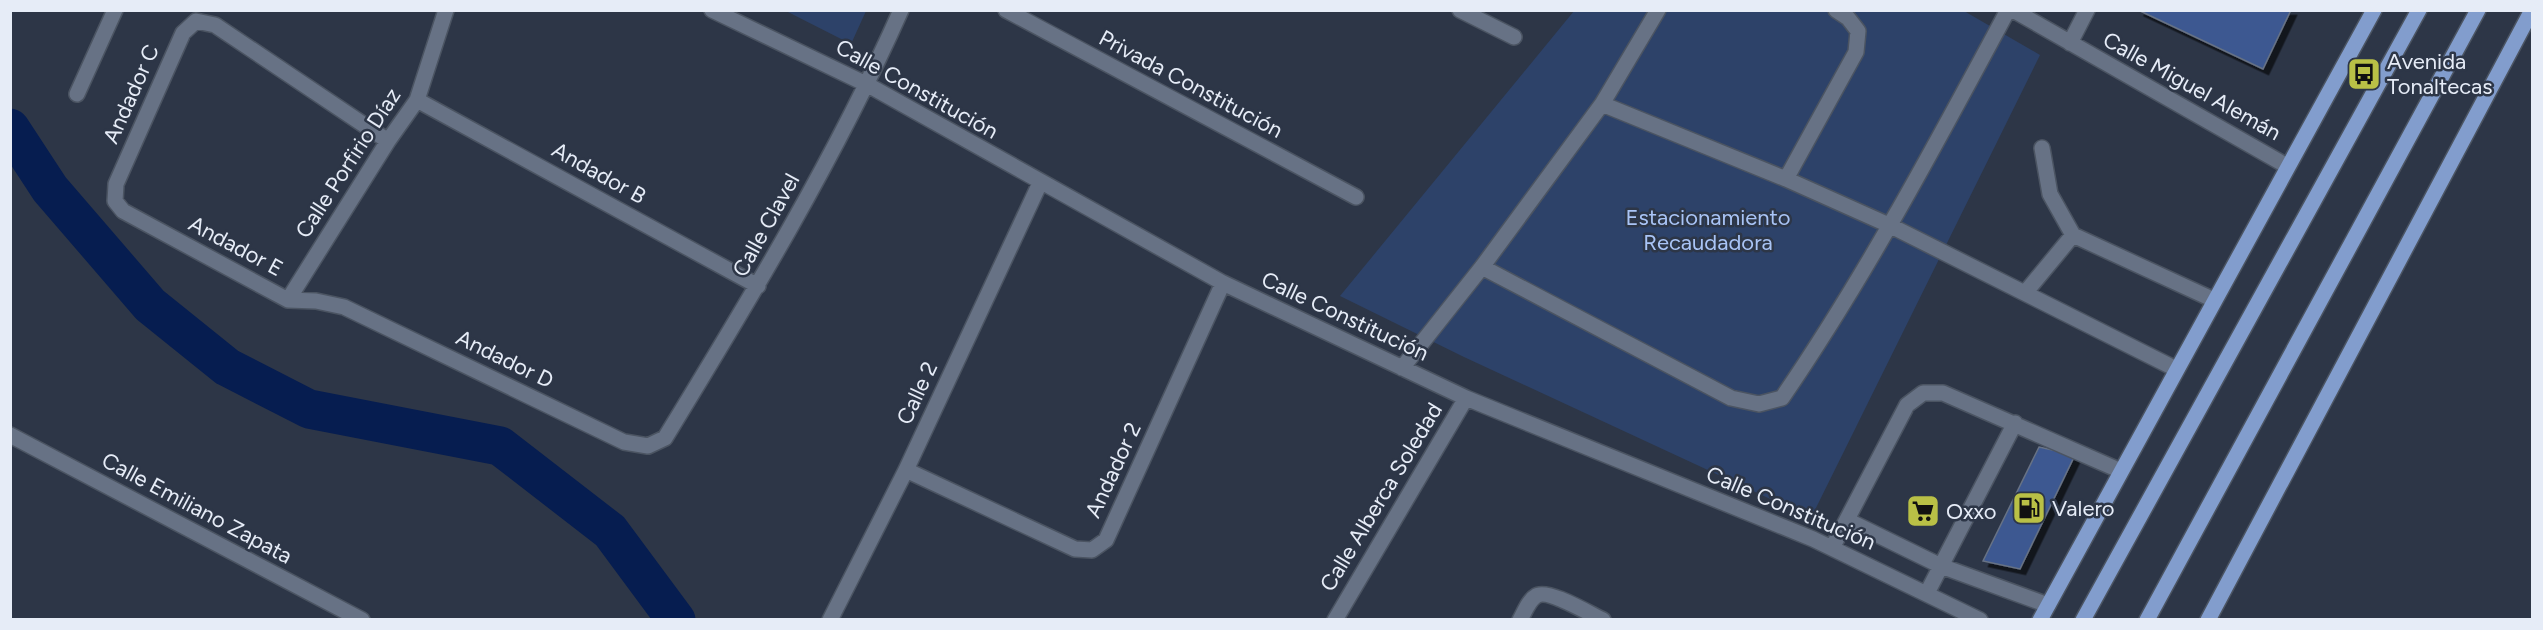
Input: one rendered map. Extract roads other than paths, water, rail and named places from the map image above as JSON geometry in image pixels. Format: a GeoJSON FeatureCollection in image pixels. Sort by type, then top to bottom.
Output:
{"type":"FeatureCollection","features":[{"type":"Feature","properties":{"kind":"main road"},"geometry":{"type":"LineString","coordinates":[[2040,620],[2374,10]]}},
{"type":"Feature","properties":{"kind":"main road"},"geometry":{"type":"LineString","coordinates":[[2083,620],[2419,10]]}},
{"type":"Feature","properties":{"kind":"main road"},"geometry":{"type":"LineString","coordinates":[[2147,620],[2478,10]]}},
{"type":"Feature","properties":{"kind":"main road"},"geometry":{"type":"LineString","coordinates":[[2208,620],[2532,10]]}},
{"type":"Feature","properties":{"kind":"street"},"geometry":{"type":"LineString","coordinates":[[77,94],[115,10]]}},
{"type":"Feature","properties":{"kind":"street","name":"Calle Porfirio Díaz"},"geometry":{"type":"LineString","coordinates":[[288,300],[388,141],[417,100],[446,10]]}},
{"type":"Feature","properties":{"kind":"street","name":"Calle Constitución"},"geometry":{"type":"LineString","coordinates":[[712,10],[868,85],[1040,183],[1223,283],[1466,398],[1832,548],[1980,620]]}},
{"type":"Feature","properties":{"kind":"street","name":"Calle Clavel"},"geometry":{"type":"LineString","coordinates":[[648,446],[665,438],[758,286],[868,85],[902,10]]}},
{"type":"Feature","properties":{"kind":"street","name":"Privada Constitución"},"geometry":{"type":"LineString","coordinates":[[1006,10],[1356,197]]}},
{"type":"Feature","properties":{"kind":"street"},"geometry":{"type":"LineString","coordinates":[[1460,10],[1514,37]]}},
{"type":"Feature","properties":{"kind":"street"},"geometry":{"type":"LineString","coordinates":[[1402,368],[1482,267],[1602,104],[1658,10]]}},
{"type":"Feature","properties":{"kind":"street"},"geometry":{"type":"LineString","coordinates":[[1786,179],[1856,52],[1858,31],[1848,18],[1836,10]]}},
{"type":"Feature","properties":{"kind":"street"},"geometry":{"type":"LineString","coordinates":[[1482,267],[1731,398],[1759,404],[1782,398],[1830,329],[1891,226],[2008,10]]}},
{"type":"Feature","properties":{"kind":"street","name":"Calle Miguel Alemán"},"geometry":{"type":"LineString","coordinates":[[2013,10],[2287,166]]}},
{"type":"Feature","properties":{"kind":"street"},"geometry":{"type":"LineString","coordinates":[[2070,43],[2087,10]]}},
{"type":"Feature","properties":{"kind":"street","name":"Andador C"},"geometry":{"type":"LineString","coordinates":[[115,201],[116,184],[183,33],[196,21],[215,25],[388,141]]}},
{"type":"Feature","properties":{"kind":"street","name":"Andador B"},"geometry":{"type":"LineString","coordinates":[[417,100],[758,286]]}},
{"type":"Feature","properties":{"kind":"street"},"geometry":{"type":"LineString","coordinates":[[1602,104],[1786,179],[1891,226],[2176,369]]}},
{"type":"Feature","properties":{"kind":"street"},"geometry":{"type":"LineString","coordinates":[[2042,148],[2050,194],[2073,235],[2214,300]]}},
{"type":"Feature","properties":{"kind":"street","name":"Calle 2"},"geometry":{"type":"LineString","coordinates":[[830,620],[906,470],[1040,183]]}},
{"type":"Feature","properties":{"kind":"street","name":"Andador E"},"geometry":{"type":"LineString","coordinates":[[115,201],[123,211],[288,300],[316,301],[345,307]]}},
{"type":"Feature","properties":{"kind":"street"},"geometry":{"type":"LineString","coordinates":[[2025,293],[2073,235]]}},
{"type":"Feature","properties":{"kind":"street","name":"Andador 2"},"geometry":{"type":"LineString","coordinates":[[906,470],[1075,549],[1092,550],[1106,540],[1223,283]]}},
{"type":"Feature","properties":{"kind":"street","name":"Andador D"},"geometry":{"type":"LineString","coordinates":[[345,307],[624,442],[648,446]]}},
{"type":"Feature","properties":{"kind":"street"},"geometry":{"type":"LineString","coordinates":[[1832,548],[1907,405],[1923,393],[1943,393],[2121,471]]}},
{"type":"Feature","properties":{"kind":"street","name":"Calle Alberca Soledad"},"geometry":{"type":"LineString","coordinates":[[1341,617],[1466,398]]}},
{"type":"Feature","properties":{"kind":"street"},"geometry":{"type":"LineString","coordinates":[[1927,593],[2015,423]]}},
{"type":"Feature","properties":{"kind":"street","name":"Calle Emiliano Zapata"},"geometry":{"type":"LineString","coordinates":[[10,435],[362,620]]}},
{"type":"Feature","properties":{"kind":"street"},"geometry":{"type":"LineString","coordinates":[[1847,520],[1941,566],[2048,605]]}},
{"type":"Feature","properties":{"kind":"street"},"geometry":{"type":"LineString","coordinates":[[1520,620],[1535,596],[1542,593],[1603,620]]}},
{"type":"Feature","properties":{"kind":"waterway"},"geometry":{"type":"LineString","coordinates":[[10,128],[50,189],[150,305],[227,367],[309,409],[500,446],[610,531],[676,620]]}},
{"type":"Feature","properties":{"kind":"place","name":"Avenida Tonaltecas"},"geometry":{"type":"Point","coordinates":[2364,74]}},
{"type":"Feature","properties":{"kind":"place","name":"Valero"},"geometry":{"type":"Point","coordinates":[2029,508]}},
{"type":"Feature","properties":{"kind":"place","name":"Oxxo"},"geometry":{"type":"Point","coordinates":[1923,511]}},
{"type":"Feature","properties":{"kind":"park label","name":"Estacionamiento Recaudadora"},"geometry":{"type":"Point","coordinates":[1708,230]}}]}
